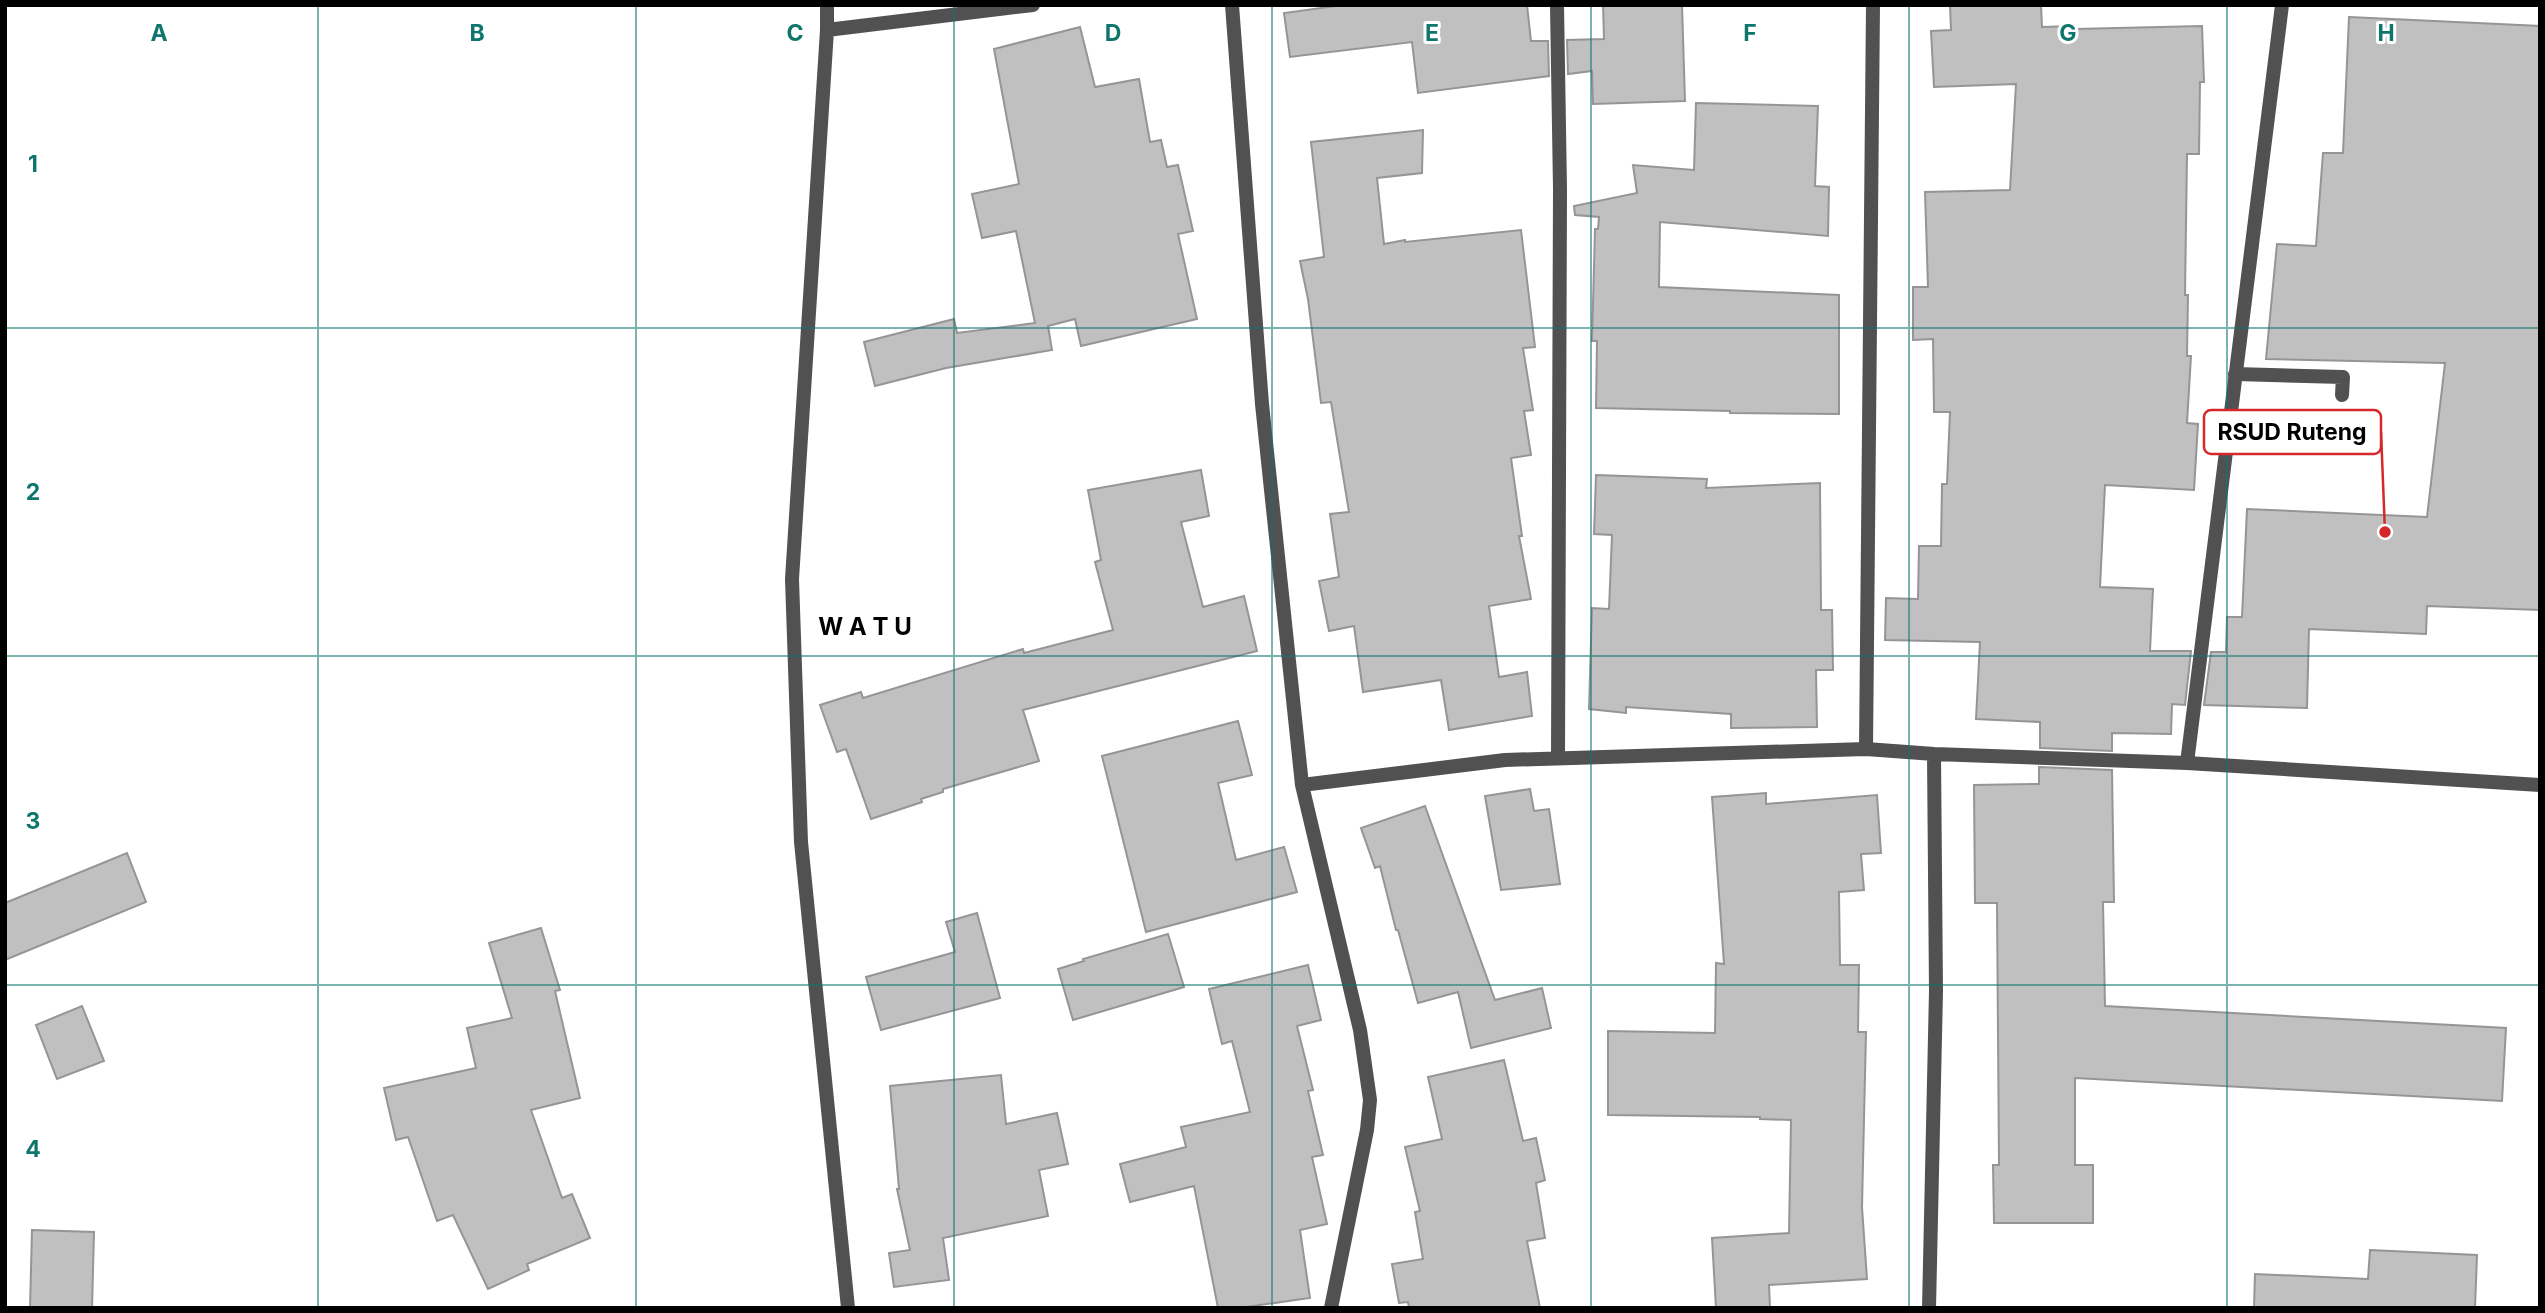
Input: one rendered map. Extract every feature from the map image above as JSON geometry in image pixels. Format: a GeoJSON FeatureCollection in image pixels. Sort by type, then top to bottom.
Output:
{"type":"FeatureCollection","features":[{"type":"Feature","properties":{"kind":"street"},"geometry":{"type":"LineString","coordinates":[[827,5],[792,579],[801,842],[848,1308]]}},
{"type":"Feature","properties":{"kind":"street"},"geometry":{"type":"LineString","coordinates":[[827,30],[1032,5]]}},
{"type":"Feature","properties":{"kind":"street"},"geometry":{"type":"LineString","coordinates":[[1231,5],[1262,404],[1302,785],[1360,1030],[1370,1100],[1367,1130],[1331,1308]]}},
{"type":"Feature","properties":{"kind":"street"},"geometry":{"type":"LineString","coordinates":[[1557,5],[1560,189],[1558,758]]}},
{"type":"Feature","properties":{"kind":"street"},"geometry":{"type":"LineString","coordinates":[[1866,749],[1873,5]]}},
{"type":"Feature","properties":{"kind":"street"},"geometry":{"type":"LineString","coordinates":[[2187,764],[2282,5]]}},
{"type":"Feature","properties":{"kind":"street"},"geometry":{"type":"LineString","coordinates":[[2235,374],[2343,377],[2343,395]]}},
{"type":"Feature","properties":{"kind":"street"},"geometry":{"type":"LineString","coordinates":[[1302,785],[1505,760],[1866,749],[2187,764],[2540,785]]}},
{"type":"Feature","properties":{"kind":"street"},"geometry":{"type":"LineString","coordinates":[[1930,1308],[1936,991],[1934,754]]}},
{"type":"Feature","properties":{"kind":"building"},"geometry":{"type":"Polygon","coordinates":[[[1343,5],[1527,5],[1531,41],[1548,41],[1549,76],[1418,93],[1412,42],[1290,57],[1284,13],[1343,5]]]}},
{"type":"Feature","properties":{"kind":"building"},"geometry":{"type":"Polygon","coordinates":[[[1603,5],[1682,5],[1685,101],[1593,104],[1592,71],[1568,74],[1567,40],[1604,39],[1603,5]]]}},
{"type":"Feature","properties":{"kind":"building"},"geometry":{"type":"Polygon","coordinates":[[[1950,5],[2041,5],[2042,27],[2075,26],[2075,29],[2202,26],[2204,82],[2200,82],[2199,154],[2187,154],[2185,295],[2188,295],[2187,356],[2191,356],[2187,423],[2198,424],[2194,490],[2105,485],[2100,587],[2153,589],[2150,651],[2191,651],[2185,705],[2172,704],[2171,734],[2112,733],[2112,751],[2040,748],[2040,722],[1976,719],[1980,642],[1885,640],[1886,598],[1918,599],[1919,546],[1941,546],[1942,484],[1947,484],[1950,412],[1934,412],[1933,339],[1913,340],[1913,287],[1928,287],[1925,192],[2010,190],[2016,84],[1934,87],[1931,31],[1951,30],[1950,5]]]}},
{"type":"Feature","properties":{"kind":"building"},"geometry":{"type":"Polygon","coordinates":[[[2349,17],[2540,26],[2540,610],[2427,606],[2426,634],[2309,629],[2307,708],[2204,705],[2211,652],[2226,652],[2227,617],[2242,617],[2247,509],[2427,517],[2445,363],[2266,359],[2277,244],[2316,246],[2323,153],[2343,153],[2349,17]]]}},
{"type":"Feature","properties":{"kind":"building"},"geometry":{"type":"Polygon","coordinates":[[[1080,27],[1095,87],[1139,79],[1150,142],[1161,140],[1167,167],[1178,165],[1193,231],[1178,234],[1197,319],[1081,346],[1075,319],[1048,326],[1052,350],[946,368],[875,386],[864,342],[954,319],[957,333],[1035,323],[1016,231],[982,238],[972,194],[1019,184],[994,49],[1080,27]]]}},
{"type":"Feature","properties":{"kind":"building"},"geometry":{"type":"Polygon","coordinates":[[[1696,103],[1818,106],[1815,186],[1829,187],[1828,236],[1660,222],[1659,287],[1839,295],[1839,414],[1596,408],[1597,341],[1592,341],[1595,229],[1598,229],[1599,217],[1575,215],[1574,206],[1637,193],[1633,165],[1694,170],[1696,103]]]}},
{"type":"Feature","properties":{"kind":"building"},"geometry":{"type":"Polygon","coordinates":[[[1423,130],[1422,173],[1377,178],[1384,244],[1521,230],[1535,347],[1523,348],[1533,410],[1524,411],[1531,455],[1511,458],[1522,536],[1519,536],[1531,599],[1489,606],[1499,677],[1527,672],[1532,716],[1449,730],[1441,680],[1363,692],[1354,626],[1329,631],[1319,581],[1339,577],[1330,514],[1349,512],[1331,402],[1321,403],[1308,299],[1300,261],[1324,257],[1311,142],[1423,130]]]}},
{"type":"Feature","properties":{"kind":"building"},"geometry":{"type":"Polygon","coordinates":[[[1201,470],[1209,516],[1181,522],[1203,607],[1244,596],[1257,651],[1023,710],[1039,761],[943,789],[943,792],[921,799],[922,802],[871,819],[846,749],[837,752],[820,705],[861,692],[863,698],[1023,649],[1024,653],[1113,630],[1095,562],[1101,560],[1088,490],[1201,470]]]}},
{"type":"Feature","properties":{"kind":"building"},"geometry":{"type":"Polygon","coordinates":[[[1596,475],[1707,479],[1706,488],[1820,483],[1821,610],[1832,610],[1833,670],[1816,670],[1817,727],[1731,728],[1731,714],[1626,707],[1626,713],[1589,709],[1592,608],[1609,609],[1612,535],[1594,534],[1596,475]]]}},
{"type":"Feature","properties":{"kind":"building"},"geometry":{"type":"Polygon","coordinates":[[[1238,721],[1252,775],[1218,783],[1236,860],[1284,847],[1297,892],[1146,932],[1102,756],[1238,721]]]}},
{"type":"Feature","properties":{"kind":"building"},"geometry":{"type":"Polygon","coordinates":[[[2039,767],[2112,770],[2114,902],[2103,902],[2105,1006],[2506,1028],[2502,1101],[2075,1078],[2075,1165],[2093,1165],[2093,1223],[1994,1223],[1993,1165],[1999,1165],[1997,903],[1975,903],[1974,785],[2039,784],[2039,767]]]}},
{"type":"Feature","properties":{"kind":"building"},"geometry":{"type":"Polygon","coordinates":[[[1530,789],[1534,811],[1549,809],[1560,884],[1501,890],[1485,796],[1530,789]]]}},
{"type":"Feature","properties":{"kind":"building"},"geometry":{"type":"Polygon","coordinates":[[[1766,793],[1766,804],[1877,795],[1881,853],[1861,854],[1864,890],[1839,892],[1840,965],[1859,965],[1858,1032],[1866,1032],[1862,1207],[1867,1279],[1769,1285],[1770,1308],[1716,1308],[1712,1238],[1789,1233],[1791,1120],[1760,1117],[1608,1115],[1608,1031],[1715,1033],[1716,963],[1724,964],[1712,797],[1766,793]]]}},
{"type":"Feature","properties":{"kind":"building"},"geometry":{"type":"Polygon","coordinates":[[[1425,806],[1495,1000],[1542,988],[1551,1028],[1471,1048],[1458,992],[1418,1003],[1380,866],[1375,868],[1361,828],[1425,806]]]}},
{"type":"Feature","properties":{"kind":"building"},"geometry":{"type":"Polygon","coordinates":[[[127,853],[146,902],[5,960],[5,903],[127,853]]]}},
{"type":"Feature","properties":{"kind":"building"},"geometry":{"type":"Polygon","coordinates":[[[977,913],[1000,998],[881,1030],[866,977],[955,952],[946,922],[977,913]]]}},
{"type":"Feature","properties":{"kind":"building"},"geometry":{"type":"Polygon","coordinates":[[[541,928],[560,990],[555,991],[580,1098],[531,1110],[562,1198],[572,1194],[590,1238],[527,1264],[529,1270],[488,1289],[453,1215],[437,1221],[408,1137],[396,1140],[384,1088],[476,1068],[467,1028],[512,1018],[489,943],[541,928]]]}},
{"type":"Feature","properties":{"kind":"building"},"geometry":{"type":"Polygon","coordinates":[[[1168,934],[1184,987],[1073,1020],[1058,969],[1168,934]]]}},
{"type":"Feature","properties":{"kind":"building"},"geometry":{"type":"Polygon","coordinates":[[[1308,965],[1321,1020],[1297,1026],[1313,1090],[1308,1091],[1323,1155],[1312,1157],[1327,1224],[1300,1230],[1310,1298],[1239,1308],[1218,1308],[1194,1186],[1130,1202],[1120,1164],[1186,1147],[1181,1127],[1250,1112],[1232,1041],[1222,1044],[1209,989],[1308,965]]]}},
{"type":"Feature","properties":{"kind":"building"},"geometry":{"type":"Polygon","coordinates":[[[82,1006],[104,1061],[57,1079],[36,1025],[82,1006]]]}},
{"type":"Feature","properties":{"kind":"building"},"geometry":{"type":"Polygon","coordinates":[[[1504,1060],[1523,1141],[1536,1138],[1545,1180],[1536,1183],[1545,1238],[1527,1241],[1540,1308],[1409,1308],[1408,1302],[1399,1303],[1392,1264],[1423,1259],[1415,1212],[1420,1211],[1405,1147],[1442,1139],[1428,1077],[1504,1060]]]}},
{"type":"Feature","properties":{"kind":"building"},"geometry":{"type":"Polygon","coordinates":[[[1001,1075],[1006,1124],[1057,1113],[1068,1164],[1039,1170],[1048,1216],[943,1238],[949,1280],[894,1287],[889,1253],[910,1250],[897,1189],[890,1086],[1001,1075]]]}},
{"type":"Feature","properties":{"kind":"building"},"geometry":{"type":"Polygon","coordinates":[[[32,1230],[94,1232],[92,1308],[30,1308],[32,1230]]]}},
{"type":"Feature","properties":{"kind":"building"},"geometry":{"type":"Polygon","coordinates":[[[2370,1250],[2477,1255],[2475,1308],[2254,1308],[2255,1274],[2368,1279],[2370,1250]]]}},
{"type":"Feature","properties":{"kind":"place","name":"RSUD Ruteng"},"geometry":{"type":"Point","coordinates":[2385,532]}},
{"type":"Feature","properties":{"kind":"district","name":"W A T U"},"geometry":{"type":"Point","coordinates":[865,626]}}]}
